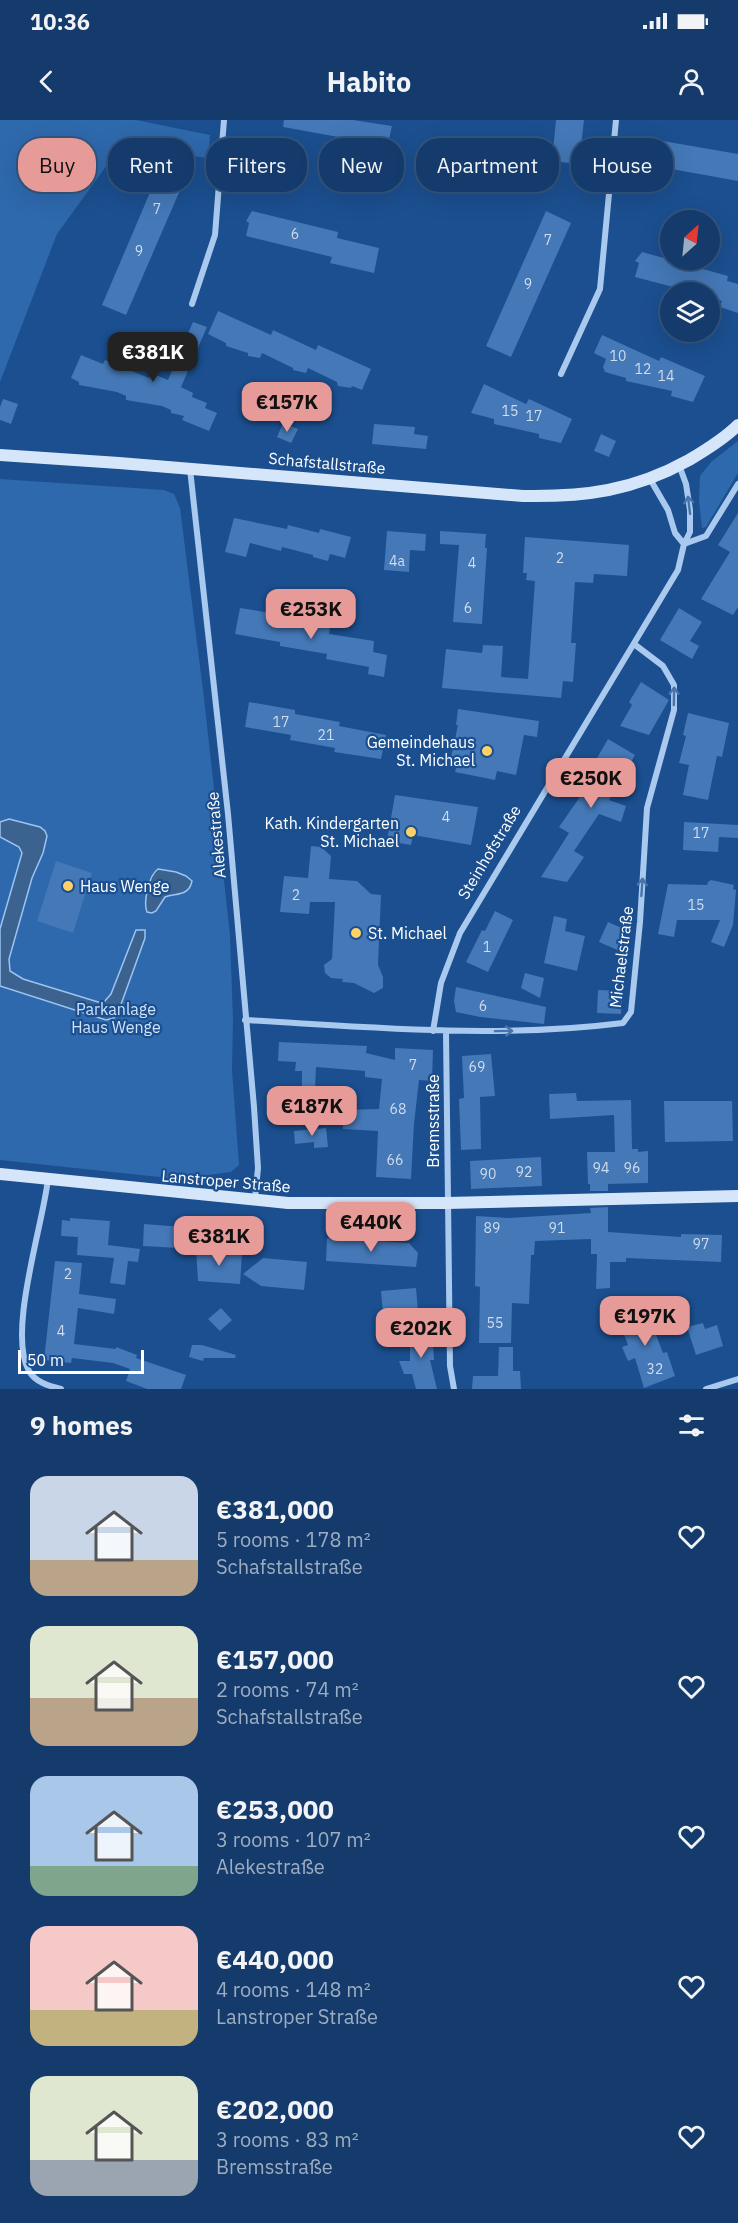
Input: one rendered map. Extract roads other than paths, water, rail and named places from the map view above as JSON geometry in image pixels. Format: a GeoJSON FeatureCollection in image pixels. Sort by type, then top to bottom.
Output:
{"type":"FeatureCollection","features":[{"type":"Feature","properties":{"kind":"street"},"geometry":{"type":"LineString","coordinates":[[192,304],[215,235],[224,120]]}},
{"type":"Feature","properties":{"kind":"street"},"geometry":{"type":"LineString","coordinates":[[561,374],[600,289],[616,120]]}},
{"type":"Feature","properties":{"kind":"street"},"geometry":{"type":"LineString","coordinates":[[738,425],[704,452],[650,479],[669,510],[675,533],[684,544],[706,536],[738,484]]}},
{"type":"Feature","properties":{"kind":"street","name":"Schafstallstraße"},"geometry":{"type":"LineString","coordinates":[[0,455],[190,468],[523,496],[581,495],[624,488],[650,479]]}},
{"type":"Feature","properties":{"kind":"street","name":"Steinhofstraße"},"geometry":{"type":"LineString","coordinates":[[433,1031],[441,983],[460,933],[678,570],[684,544],[690,532],[690,510],[686,484],[679,465]]}},
{"type":"Feature","properties":{"kind":"street","name":"Alekestraße"},"geometry":{"type":"LineString","coordinates":[[190,468],[228,814],[258,1168],[255,1201]]}},
{"type":"Feature","properties":{"kind":"street","name":"Michaelstraße"},"geometry":{"type":"LineString","coordinates":[[245,1020],[446,1032],[531,1031],[623,1023],[631,1012],[640,922],[647,808],[674,710],[674,685],[663,666],[634,644]]}},
{"type":"Feature","properties":{"kind":"street","name":"Bremsstraße"},"geometry":{"type":"LineString","coordinates":[[446,1032],[450,1366],[454,1389]]}},
{"type":"Feature","properties":{"kind":"street","name":"Lanstroper Straße"},"geometry":{"type":"LineString","coordinates":[[0,1174],[255,1201],[318,1204],[738,1196]]}},
{"type":"Feature","properties":{"kind":"street"},"geometry":{"type":"LineString","coordinates":[[48,1179],[24,1309],[22,1349],[30,1374],[41,1382],[61,1389]]}},
{"type":"Feature","properties":{"kind":"street"},"geometry":{"type":"LineString","coordinates":[[705,1389],[738,1379]]}},
{"type":"Feature","properties":{"kind":"place","name":"Gemeindehaus St. Michael"},"geometry":{"type":"Point","coordinates":[487,751]}},
{"type":"Feature","properties":{"kind":"place","name":"Kath. Kindergarten St. Michael"},"geometry":{"type":"Point","coordinates":[411,832]}},
{"type":"Feature","properties":{"kind":"place","name":"Haus Wenge"},"geometry":{"type":"Point","coordinates":[68,886]}},
{"type":"Feature","properties":{"kind":"place","name":"St. Michael"},"geometry":{"type":"Point","coordinates":[356,933]}},
{"type":"Feature","properties":{"kind":"park label","name":"Parkanlage Haus Wenge"},"geometry":{"type":"Point","coordinates":[116,1018]}}]}
